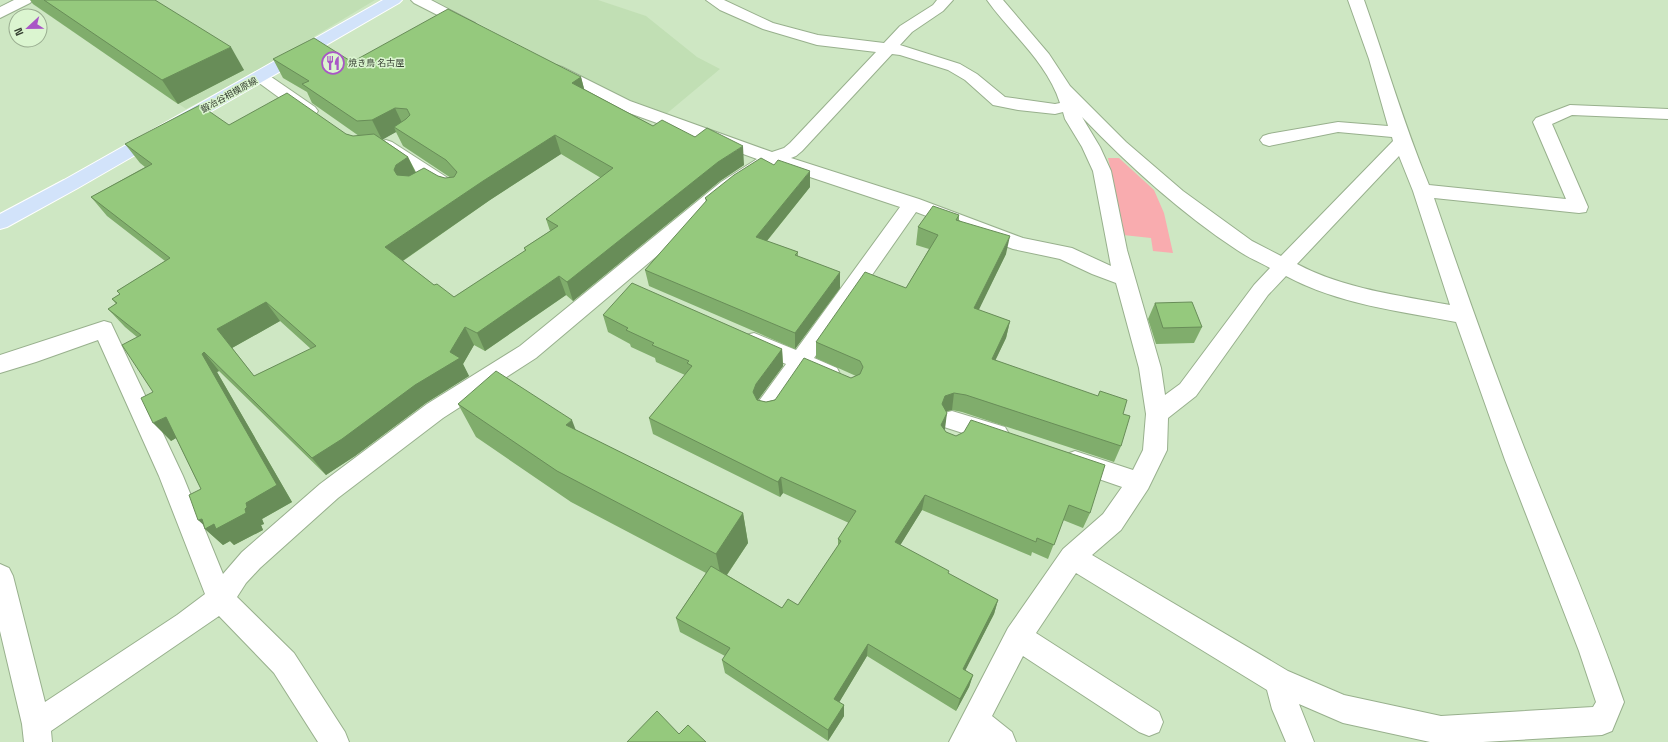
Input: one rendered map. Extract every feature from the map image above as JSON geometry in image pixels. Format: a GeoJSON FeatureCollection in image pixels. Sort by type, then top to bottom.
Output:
{"type":"FeatureCollection","features":[{"type":"Feature","properties":{"kind":"main road","name":"鍛冶谷相模原線"},"geometry":{"type":"LineString","coordinates":[[0,222],[71,184],[261,77],[394,0]]}},
{"type":"Feature","properties":{"kind":"street"},"geometry":{"type":"LineString","coordinates":[[0,13],[25,0]]}},
{"type":"Feature","properties":{"kind":"street"},"geometry":{"type":"LineString","coordinates":[[419,0],[482,32]]}},
{"type":"Feature","properties":{"kind":"street"},"geometry":{"type":"LineString","coordinates":[[714,0],[725,7],[768,26],[810,38],[887,50],[902,50],[954,67],[971,77],[999,101],[1018,106],[1055,109],[1066,97]]}},
{"type":"Feature","properties":{"kind":"street"},"geometry":{"type":"LineString","coordinates":[[0,576],[37,733],[220,599],[237,575],[251,560],[328,491],[435,411],[528,352],[615,282],[728,186],[772,158],[790,152],[906,29],[938,8],[945,0]]}},
{"type":"Feature","properties":{"kind":"street"},"geometry":{"type":"LineString","coordinates":[[995,0],[1043,56],[1066,97],[1074,119],[1091,147],[1102,171],[1117,250],[1150,368],[1157,414],[1155,450],[1139,482],[1112,522],[1072,558],[1018,638],[969,732],[1002,742]]}},
{"type":"Feature","properties":{"kind":"street"},"geometry":{"type":"LineString","coordinates":[[1072,558],[1278,681],[1342,708],[1441,730],[1602,721],[1610,702],[1594,651],[1517,460],[1464,316],[1422,190],[1401,137],[1377,59],[1356,0]]}},
{"type":"Feature","properties":{"kind":"street"},"geometry":{"type":"LineString","coordinates":[[539,61],[624,105],[772,158],[912,204],[1020,244],[1065,253],[1099,269],[1124,278]]}},
{"type":"Feature","properties":{"kind":"street"},"geometry":{"type":"LineString","coordinates":[[261,77],[326,122]]}},
{"type":"Feature","properties":{"kind":"street"},"geometry":{"type":"LineString","coordinates":[[1066,97],[1176,195],[1245,246],[1306,278],[1351,294],[1464,316]]}},
{"type":"Feature","properties":{"kind":"street"},"geometry":{"type":"LineString","coordinates":[[1422,190],[1579,207],[1542,122],[1570,110],[1668,114]]}},
{"type":"Feature","properties":{"kind":"street"},"geometry":{"type":"LineString","coordinates":[[1269,140],[1338,127],[1401,137]]}},
{"type":"Feature","properties":{"kind":"street"},"geometry":{"type":"LineString","coordinates":[[403,136],[379,147],[427,181],[455,191]]}},
{"type":"Feature","properties":{"kind":"street"},"geometry":{"type":"LineString","coordinates":[[1157,414],[1188,390],[1262,290],[1401,137]]}},
{"type":"Feature","properties":{"kind":"street"},"geometry":{"type":"LineString","coordinates":[[767,408],[912,204]]}},
{"type":"Feature","properties":{"kind":"street"},"geometry":{"type":"LineString","coordinates":[[615,282],[636,291]]}},
{"type":"Feature","properties":{"kind":"street"},"geometry":{"type":"LineString","coordinates":[[0,364],[28,356],[104,329],[172,476],[220,599],[284,663],[335,742]]}},
{"type":"Feature","properties":{"kind":"street"},"geometry":{"type":"LineString","coordinates":[[736,334],[850,384]]}},
{"type":"Feature","properties":{"kind":"street"},"geometry":{"type":"LineString","coordinates":[[955,427],[1013,440]]}},
{"type":"Feature","properties":{"kind":"street"},"geometry":{"type":"LineString","coordinates":[[1058,455],[1139,482]]}},
{"type":"Feature","properties":{"kind":"street"},"geometry":{"type":"LineString","coordinates":[[1018,638],[1149,722]]}},
{"type":"Feature","properties":{"kind":"street"},"geometry":{"type":"LineString","coordinates":[[1278,681],[1286,709],[1300,742]]}},
{"type":"Feature","properties":{"kind":"shaded area"},"geometry":{"type":"Polygon","coordinates":[[[37,0],[375,0],[250,75],[186,109],[48,15],[48,8],[38,8],[31,3],[37,0]]]}},
{"type":"Feature","properties":{"kind":"shaded area"},"geometry":{"type":"Polygon","coordinates":[[[434,0],[598,0],[646,16],[697,57],[720,69],[665,115],[595,85],[434,0]]]}},
{"type":"Feature","properties":{"kind":"shaded area"},"geometry":{"type":"Polygon","coordinates":[[[1108,158],[1119,158],[1154,190],[1164,213],[1173,253],[1153,251],[1151,238],[1123,235],[1108,158]]]}},
{"type":"Feature","properties":{"kind":"building"},"geometry":{"type":"Polygon","coordinates":[[[44,0],[155,0],[231,47],[162,80],[44,0]]]}},
{"type":"Feature","properties":{"kind":"building"},"geometry":{"type":"Polygon","coordinates":[[[448,9],[581,77],[572,83],[653,126],[662,120],[695,137],[707,128],[743,146],[718,162],[567,282],[559,276],[477,333],[465,327],[450,352],[460,358],[415,385],[342,439],[312,458],[204,352],[202,354],[277,485],[246,503],[246,513],[216,529],[214,524],[205,529],[202,519],[198,520],[189,495],[201,489],[166,417],[153,423],[141,398],[153,392],[122,345],[141,335],[108,309],[117,303],[112,299],[120,294],[117,291],[170,258],[91,197],[152,164],[125,144],[200,105],[229,125],[287,93],[346,134],[353,136],[374,134],[408,157],[396,165],[394,170],[397,175],[409,176],[424,168],[438,176],[445,178],[454,177],[457,172],[446,160],[394,127],[410,115],[407,109],[395,108],[372,120],[357,121],[302,84],[309,81],[273,59],[314,38],[352,62],[448,9]],[[555,135],[385,247],[434,285],[437,284],[454,297],[526,250],[524,248],[558,226],[546,219],[613,168],[555,135]],[[266,302],[217,329],[254,376],[316,346],[266,302]]]}},
{"type":"Feature","properties":{"kind":"building"},"geometry":{"type":"Polygon","coordinates":[[[761,158],[774,165],[778,160],[810,171],[756,237],[798,252],[795,255],[840,272],[795,333],[645,270],[707,200],[705,198],[734,175],[761,158]]]}},
{"type":"Feature","properties":{"kind":"building"},"geometry":{"type":"Polygon","coordinates":[[[933,206],[959,215],[956,220],[1010,236],[974,308],[1010,321],[992,359],[1098,396],[1100,391],[1127,400],[1123,414],[1130,416],[1121,446],[966,395],[954,393],[945,396],[942,404],[947,413],[941,425],[946,432],[956,436],[964,432],[971,420],[1105,465],[1090,513],[1069,505],[1054,545],[1037,538],[1036,542],[925,495],[895,542],[949,571],[948,573],[998,600],[963,669],[973,675],[960,699],[868,644],[834,699],[844,705],[828,730],[722,660],[730,648],[676,618],[711,566],[782,608],[788,599],[798,605],[841,541],[838,539],[856,511],[781,477],[778,482],[649,418],[692,366],[687,363],[689,361],[652,345],[654,343],[626,330],[628,328],[603,315],[632,283],[782,349],[756,384],[753,392],[757,400],[766,402],[775,400],[804,358],[851,378],[860,374],[863,367],[860,361],[816,342],[865,272],[906,288],[938,235],[918,227],[933,206]]]}},
{"type":"Feature","properties":{"kind":"building"},"geometry":{"type":"Polygon","coordinates":[[[1192,302],[1202,327],[1163,328],[1155,303],[1192,302]]]}},
{"type":"Feature","properties":{"kind":"building"},"geometry":{"type":"Polygon","coordinates":[[[496,371],[572,420],[566,425],[743,513],[716,554],[557,471],[458,404],[496,371]]]}},
{"type":"Feature","properties":{"kind":"building"},"geometry":{"type":"Polygon","coordinates":[[[657,711],[679,734],[688,725],[706,742],[627,742],[657,711]]]}},
{"type":"Feature","properties":{"kind":"place","name":"焼き鳥 名古屋"},"geometry":{"type":"Point","coordinates":[333,63]}}]}
